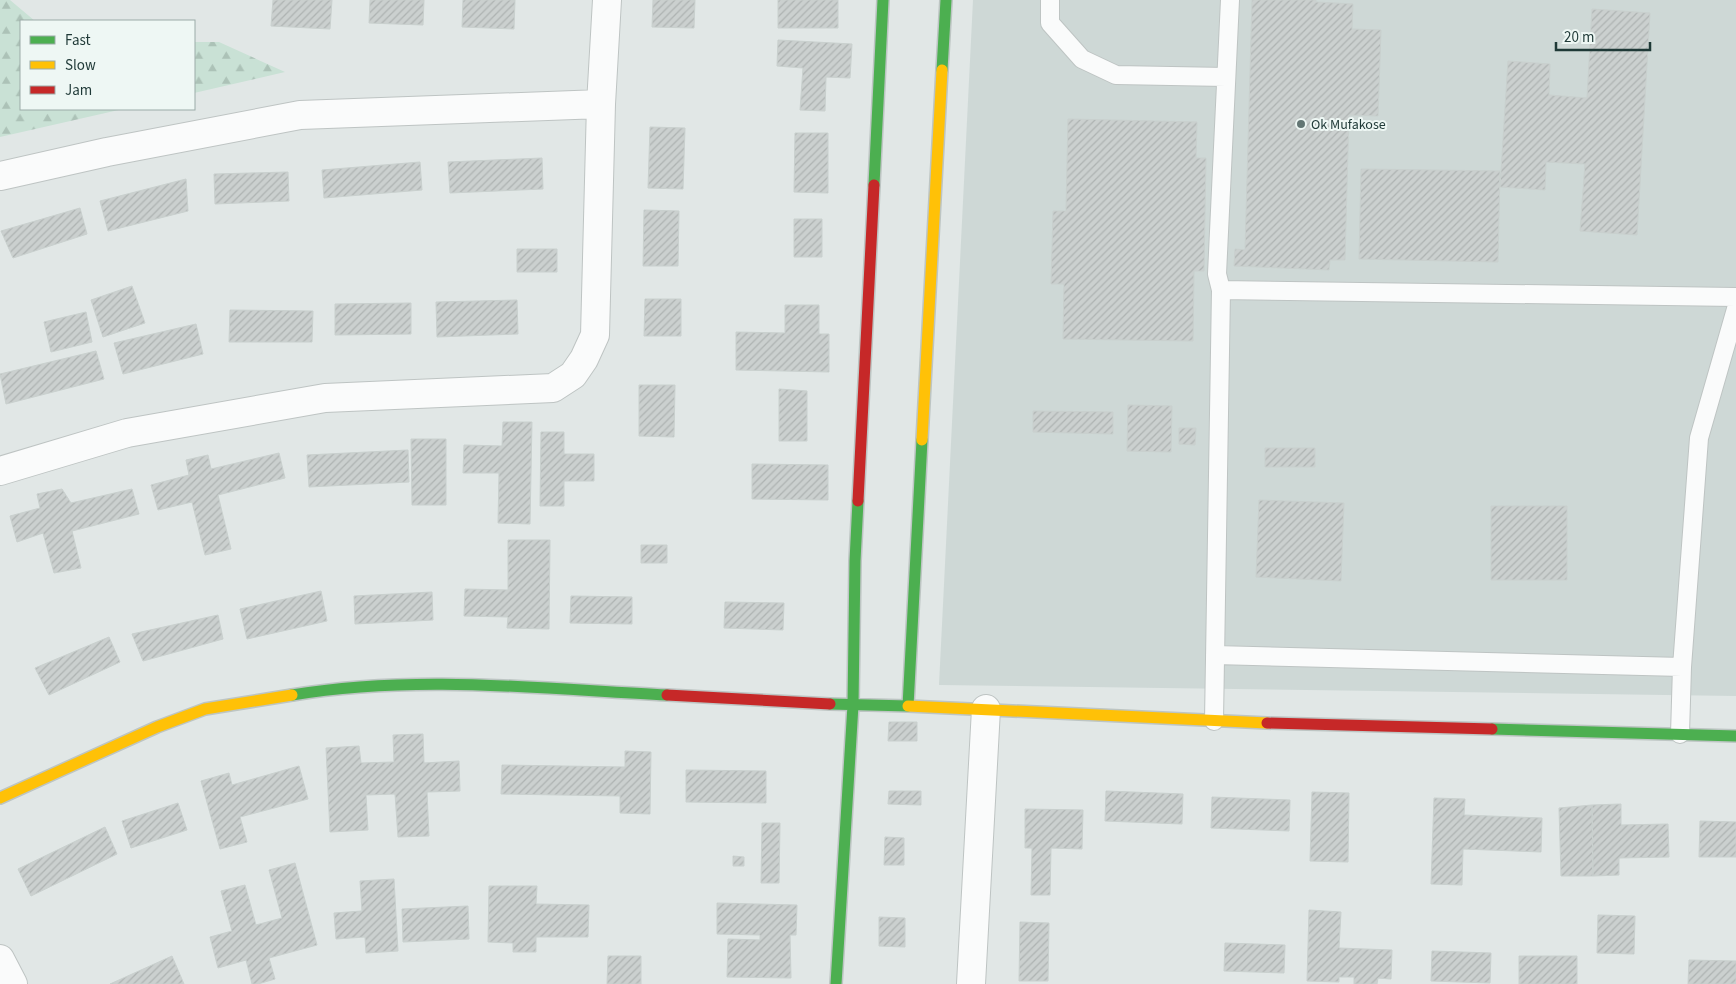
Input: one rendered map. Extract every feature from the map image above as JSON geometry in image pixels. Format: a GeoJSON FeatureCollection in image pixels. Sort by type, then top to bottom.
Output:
{"type":"FeatureCollection","features":[{"type":"Feature","properties":{"kind":"street"},"geometry":{"type":"LineString","coordinates":[[0,471],[126,433],[325,398],[553,388],[573,375],[584,359],[595,335],[601,104],[607,0]]}},
{"type":"Feature","properties":{"kind":"street"},"geometry":{"type":"LineString","coordinates":[[836,984],[853,705],[856,551],[882,0]]}},
{"type":"Feature","properties":{"kind":"street"},"geometry":{"type":"LineString","coordinates":[[908,706],[946,0]]}},
{"type":"Feature","properties":{"kind":"street"},"geometry":{"type":"LineString","coordinates":[[0,176],[107,152],[300,115],[601,104]]}},
{"type":"Feature","properties":{"kind":"street"},"geometry":{"type":"LineString","coordinates":[[0,798],[157,727],[205,709],[320,690],[379,685],[445,684],[1214,721],[1736,736]]}},
{"type":"Feature","properties":{"kind":"street"},"geometry":{"type":"LineString","coordinates":[[971,984],[986,709]]}},
{"type":"Feature","properties":{"kind":"street"},"geometry":{"type":"LineString","coordinates":[[0,959],[13,984]]}},
{"type":"Feature","properties":{"kind":"lane"},"geometry":{"type":"LineString","coordinates":[[1050,0],[1050,23],[1082,58],[1116,75],[1226,77]]}},
{"type":"Feature","properties":{"kind":"lane"},"geometry":{"type":"LineString","coordinates":[[1214,721],[1221,290],[1217,274],[1230,0]]}},
{"type":"Feature","properties":{"kind":"lane"},"geometry":{"type":"LineString","coordinates":[[1221,290],[1736,297]]}},
{"type":"Feature","properties":{"kind":"lane"},"geometry":{"type":"LineString","coordinates":[[1680,734],[1682,667],[1699,438],[1736,309]]}},
{"type":"Feature","properties":{"kind":"lane"},"geometry":{"type":"LineString","coordinates":[[1214,655],[1682,667]]}},
{"type":"Feature","properties":{"kind":"shaded area"},"geometry":{"type":"Polygon","coordinates":[[[973,0],[1736,0],[1736,696],[939,685],[973,0]]]}},
{"type":"Feature","properties":{"kind":"green space"},"geometry":{"type":"Polygon","coordinates":[[[0,0],[10,0],[34,20],[20,20],[20,110],[119,110],[0,137],[0,0]]]}},
{"type":"Feature","properties":{"kind":"green space"},"geometry":{"type":"Polygon","coordinates":[[[195,42],[219,42],[285,72],[195,93],[195,42]]]}},
{"type":"Feature","properties":{"kind":"building"},"geometry":{"type":"Polygon","coordinates":[[[273,0],[332,0],[330,29],[271,26],[273,0]]]}},
{"type":"Feature","properties":{"kind":"building"},"geometry":{"type":"Polygon","coordinates":[[[370,0],[424,0],[423,25],[369,23],[370,0]]]}},
{"type":"Feature","properties":{"kind":"building"},"geometry":{"type":"Polygon","coordinates":[[[463,0],[515,0],[514,29],[462,27],[463,0]]]}},
{"type":"Feature","properties":{"kind":"building"},"geometry":{"type":"Polygon","coordinates":[[[653,0],[695,0],[694,28],[652,27],[653,0]]]}},
{"type":"Feature","properties":{"kind":"building"},"geometry":{"type":"Polygon","coordinates":[[[778,0],[838,0],[838,28],[778,28],[778,0]]]}},
{"type":"Feature","properties":{"kind":"building"},"geometry":{"type":"Polygon","coordinates":[[[1252,0],[1316,0],[1316,2],[1353,4],[1352,29],[1381,30],[1378,116],[1349,115],[1345,260],[1330,260],[1329,270],[1234,266],[1235,249],[1245,250],[1252,0]]]}},
{"type":"Feature","properties":{"kind":"building"},"geometry":{"type":"Polygon","coordinates":[[[1592,9],[1650,13],[1637,235],[1580,231],[1585,164],[1546,162],[1545,190],[1500,187],[1508,61],[1550,64],[1549,95],[1587,98],[1592,9]]]}},
{"type":"Feature","properties":{"kind":"building"},"geometry":{"type":"Polygon","coordinates":[[[778,40],[852,44],[850,78],[826,77],[825,111],[800,110],[803,68],[777,66],[778,40]]]}},
{"type":"Feature","properties":{"kind":"building"},"geometry":{"type":"Polygon","coordinates":[[[1068,119],[1197,122],[1196,158],[1206,158],[1204,271],[1194,271],[1193,341],[1063,339],[1064,284],[1051,284],[1053,211],[1066,211],[1068,119]]]}},
{"type":"Feature","properties":{"kind":"building"},"geometry":{"type":"Polygon","coordinates":[[[650,127],[685,128],[683,189],[648,188],[650,127]]]}},
{"type":"Feature","properties":{"kind":"building"},"geometry":{"type":"Polygon","coordinates":[[[795,133],[828,133],[828,193],[794,192],[795,133]]]}},
{"type":"Feature","properties":{"kind":"building"},"geometry":{"type":"Polygon","coordinates":[[[542,158],[543,189],[450,193],[448,162],[542,158]]]}},
{"type":"Feature","properties":{"kind":"building"},"geometry":{"type":"Polygon","coordinates":[[[420,162],[422,190],[324,198],[322,170],[420,162]]]}},
{"type":"Feature","properties":{"kind":"building"},"geometry":{"type":"Polygon","coordinates":[[[1361,169],[1500,171],[1498,262],[1359,259],[1361,169]]]}},
{"type":"Feature","properties":{"kind":"building"},"geometry":{"type":"Polygon","coordinates":[[[288,172],[289,201],[215,204],[214,174],[288,172]]]}},
{"type":"Feature","properties":{"kind":"building"},"geometry":{"type":"Polygon","coordinates":[[[186,179],[188,211],[108,231],[100,201],[186,179]]]}},
{"type":"Feature","properties":{"kind":"building"},"geometry":{"type":"Polygon","coordinates":[[[80,208],[87,234],[13,258],[1,231],[80,208]]]}},
{"type":"Feature","properties":{"kind":"building"},"geometry":{"type":"Polygon","coordinates":[[[644,210],[679,211],[678,266],[643,266],[644,210]]]}},
{"type":"Feature","properties":{"kind":"building"},"geometry":{"type":"Polygon","coordinates":[[[794,219],[822,219],[822,257],[794,257],[794,219]]]}},
{"type":"Feature","properties":{"kind":"building"},"geometry":{"type":"Polygon","coordinates":[[[517,249],[557,249],[557,272],[517,272],[517,249]]]}},
{"type":"Feature","properties":{"kind":"building"},"geometry":{"type":"Polygon","coordinates":[[[132,286],[145,323],[103,337],[91,300],[132,286]]]}},
{"type":"Feature","properties":{"kind":"building"},"geometry":{"type":"Polygon","coordinates":[[[645,299],[681,299],[681,336],[644,336],[645,299]]]}},
{"type":"Feature","properties":{"kind":"building"},"geometry":{"type":"Polygon","coordinates":[[[517,300],[518,334],[437,337],[436,302],[517,300]]]}},
{"type":"Feature","properties":{"kind":"building"},"geometry":{"type":"Polygon","coordinates":[[[411,303],[411,334],[335,335],[335,304],[411,303]]]}},
{"type":"Feature","properties":{"kind":"building"},"geometry":{"type":"Polygon","coordinates":[[[785,305],[819,305],[819,334],[829,334],[829,372],[736,370],[736,332],[785,333],[785,305]]]}},
{"type":"Feature","properties":{"kind":"building"},"geometry":{"type":"Polygon","coordinates":[[[230,310],[313,311],[312,342],[229,342],[230,310]]]}},
{"type":"Feature","properties":{"kind":"building"},"geometry":{"type":"Polygon","coordinates":[[[86,312],[92,342],[51,352],[44,322],[86,312]]]}},
{"type":"Feature","properties":{"kind":"building"},"geometry":{"type":"Polygon","coordinates":[[[196,324],[203,354],[123,374],[114,343],[196,324]]]}},
{"type":"Feature","properties":{"kind":"building"},"geometry":{"type":"Polygon","coordinates":[[[96,351],[104,379],[6,404],[0,374],[96,351]]]}},
{"type":"Feature","properties":{"kind":"building"},"geometry":{"type":"Polygon","coordinates":[[[639,385],[675,385],[674,437],[639,436],[639,385]]]}},
{"type":"Feature","properties":{"kind":"building"},"geometry":{"type":"Polygon","coordinates":[[[779,389],[807,391],[807,441],[779,441],[779,389]]]}},
{"type":"Feature","properties":{"kind":"building"},"geometry":{"type":"Polygon","coordinates":[[[1128,405],[1172,406],[1171,452],[1127,451],[1128,405]]]}},
{"type":"Feature","properties":{"kind":"building"},"geometry":{"type":"Polygon","coordinates":[[[1033,411],[1113,412],[1113,434],[1033,432],[1033,411]]]}},
{"type":"Feature","properties":{"kind":"building"},"geometry":{"type":"Polygon","coordinates":[[[503,422],[532,422],[530,524],[498,523],[499,473],[463,473],[464,445],[502,446],[503,422]]]}},
{"type":"Feature","properties":{"kind":"building"},"geometry":{"type":"Polygon","coordinates":[[[1179,428],[1196,428],[1195,445],[1179,444],[1179,428]]]}},
{"type":"Feature","properties":{"kind":"building"},"geometry":{"type":"Polygon","coordinates":[[[541,432],[564,432],[564,454],[594,454],[594,481],[564,481],[564,506],[540,506],[541,432]]]}},
{"type":"Feature","properties":{"kind":"building"},"geometry":{"type":"Polygon","coordinates":[[[411,439],[446,439],[446,505],[412,505],[411,439]]]}},
{"type":"Feature","properties":{"kind":"building"},"geometry":{"type":"Polygon","coordinates":[[[1265,448],[1315,448],[1315,467],[1265,467],[1265,448]]]}},
{"type":"Feature","properties":{"kind":"building"},"geometry":{"type":"Polygon","coordinates":[[[408,450],[409,482],[309,487],[307,455],[408,450]]]}},
{"type":"Feature","properties":{"kind":"building"},"geometry":{"type":"Polygon","coordinates":[[[279,453],[285,478],[218,495],[231,549],[205,555],[192,502],[158,510],[151,485],[189,475],[186,460],[208,455],[211,469],[279,453]]]}},
{"type":"Feature","properties":{"kind":"building"},"geometry":{"type":"Polygon","coordinates":[[[752,464],[828,465],[828,500],[752,499],[752,464]]]}},
{"type":"Feature","properties":{"kind":"building"},"geometry":{"type":"Polygon","coordinates":[[[62,489],[71,503],[132,489],[139,514],[72,531],[81,568],[54,573],[43,533],[17,542],[10,516],[40,508],[37,494],[62,489]]]}},
{"type":"Feature","properties":{"kind":"building"},"geometry":{"type":"Polygon","coordinates":[[[1259,500],[1344,503],[1341,581],[1256,577],[1259,500]]]}},
{"type":"Feature","properties":{"kind":"building"},"geometry":{"type":"Polygon","coordinates":[[[1491,506],[1567,506],[1567,580],[1491,580],[1491,506]]]}},
{"type":"Feature","properties":{"kind":"building"},"geometry":{"type":"Polygon","coordinates":[[[508,540],[550,540],[549,629],[507,628],[508,617],[464,616],[465,589],[508,590],[508,540]]]}},
{"type":"Feature","properties":{"kind":"building"},"geometry":{"type":"Polygon","coordinates":[[[641,545],[667,545],[667,563],[641,563],[641,545]]]}},
{"type":"Feature","properties":{"kind":"building"},"geometry":{"type":"Polygon","coordinates":[[[321,591],[327,621],[247,639],[240,609],[321,591]]]}},
{"type":"Feature","properties":{"kind":"building"},"geometry":{"type":"Polygon","coordinates":[[[432,592],[433,620],[355,624],[354,596],[432,592]]]}},
{"type":"Feature","properties":{"kind":"building"},"geometry":{"type":"Polygon","coordinates":[[[571,596],[632,597],[632,624],[570,623],[571,596]]]}},
{"type":"Feature","properties":{"kind":"building"},"geometry":{"type":"Polygon","coordinates":[[[725,602],[784,603],[783,630],[724,628],[725,602]]]}},
{"type":"Feature","properties":{"kind":"building"},"geometry":{"type":"Polygon","coordinates":[[[218,615],[223,639],[143,661],[132,634],[218,615]]]}},
{"type":"Feature","properties":{"kind":"building"},"geometry":{"type":"Polygon","coordinates":[[[109,637],[120,662],[49,695],[35,668],[109,637]]]}},
{"type":"Feature","properties":{"kind":"building"},"geometry":{"type":"Polygon","coordinates":[[[889,722],[917,722],[917,741],[888,741],[889,722]]]}},
{"type":"Feature","properties":{"kind":"building"},"geometry":{"type":"Polygon","coordinates":[[[423,734],[424,763],[459,761],[460,791],[427,792],[429,836],[398,837],[395,794],[366,795],[368,830],[330,832],[326,748],[359,746],[361,763],[394,762],[393,735],[423,734]]]}},
{"type":"Feature","properties":{"kind":"building"},"geometry":{"type":"Polygon","coordinates":[[[625,751],[651,752],[650,814],[620,813],[620,796],[501,794],[502,765],[625,767],[625,751]]]}},
{"type":"Feature","properties":{"kind":"building"},"geometry":{"type":"Polygon","coordinates":[[[299,766],[308,799],[240,817],[247,842],[220,849],[201,781],[229,773],[232,785],[299,766]]]}},
{"type":"Feature","properties":{"kind":"building"},"geometry":{"type":"Polygon","coordinates":[[[686,770],[766,771],[766,803],[686,802],[686,770]]]}},
{"type":"Feature","properties":{"kind":"building"},"geometry":{"type":"Polygon","coordinates":[[[889,791],[921,791],[921,805],[888,804],[889,791]]]}},
{"type":"Feature","properties":{"kind":"building"},"geometry":{"type":"Polygon","coordinates":[[[1106,791],[1183,794],[1182,824],[1105,821],[1106,791]]]}},
{"type":"Feature","properties":{"kind":"building"},"geometry":{"type":"Polygon","coordinates":[[[1312,792],[1349,793],[1348,862],[1310,861],[1312,792]]]}},
{"type":"Feature","properties":{"kind":"building"},"geometry":{"type":"Polygon","coordinates":[[[1212,797],[1290,800],[1289,831],[1211,828],[1212,797]]]}},
{"type":"Feature","properties":{"kind":"building"},"geometry":{"type":"Polygon","coordinates":[[[1434,798],[1465,799],[1464,815],[1542,818],[1541,852],[1463,849],[1462,885],[1431,884],[1434,798]]]}},
{"type":"Feature","properties":{"kind":"building"},"geometry":{"type":"Polygon","coordinates":[[[178,803],[187,830],[131,848],[122,821],[178,803]]]}},
{"type":"Feature","properties":{"kind":"building"},"geometry":{"type":"Polygon","coordinates":[[[1621,804],[1621,825],[1668,824],[1669,857],[1619,858],[1619,875],[1593,876],[1592,805],[1621,804]]]}},
{"type":"Feature","properties":{"kind":"building"},"geometry":{"type":"Polygon","coordinates":[[[1592,805],[1593,876],[1561,876],[1559,808],[1592,805]]]}},
{"type":"Feature","properties":{"kind":"building"},"geometry":{"type":"Polygon","coordinates":[[[1025,809],[1083,810],[1082,849],[1051,848],[1050,895],[1031,895],[1032,848],[1025,848],[1025,809]]]}},
{"type":"Feature","properties":{"kind":"building"},"geometry":{"type":"Polygon","coordinates":[[[1700,821],[1736,822],[1736,857],[1699,857],[1700,821]]]}},
{"type":"Feature","properties":{"kind":"building"},"geometry":{"type":"Polygon","coordinates":[[[762,823],[780,823],[779,883],[761,883],[762,823]]]}},
{"type":"Feature","properties":{"kind":"building"},"geometry":{"type":"Polygon","coordinates":[[[105,827],[117,854],[31,896],[18,869],[105,827]]]}},
{"type":"Feature","properties":{"kind":"building"},"geometry":{"type":"Polygon","coordinates":[[[885,837],[904,838],[904,865],[884,865],[885,837]]]}},
{"type":"Feature","properties":{"kind":"building"},"geometry":{"type":"Polygon","coordinates":[[[733,856],[744,857],[744,866],[733,866],[733,856]]]}},
{"type":"Feature","properties":{"kind":"building"},"geometry":{"type":"Polygon","coordinates":[[[295,863],[317,945],[269,958],[275,979],[258,984],[252,984],[246,960],[218,968],[210,937],[232,931],[221,891],[245,885],[256,925],[282,918],[269,870],[295,863]]]}},
{"type":"Feature","properties":{"kind":"building"},"geometry":{"type":"Polygon","coordinates":[[[394,879],[398,951],[366,953],[365,937],[336,939],[334,913],[362,911],[360,881],[394,879]]]}},
{"type":"Feature","properties":{"kind":"building"},"geometry":{"type":"Polygon","coordinates":[[[489,886],[537,886],[536,904],[589,905],[588,937],[536,937],[536,952],[513,952],[513,943],[488,942],[489,886]]]}},
{"type":"Feature","properties":{"kind":"building"},"geometry":{"type":"Polygon","coordinates":[[[717,903],[797,905],[796,935],[790,935],[791,978],[727,977],[728,939],[760,940],[760,935],[717,934],[717,903]]]}},
{"type":"Feature","properties":{"kind":"building"},"geometry":{"type":"Polygon","coordinates":[[[468,906],[469,939],[403,942],[402,909],[468,906]]]}},
{"type":"Feature","properties":{"kind":"building"},"geometry":{"type":"Polygon","coordinates":[[[1309,910],[1341,912],[1339,948],[1392,950],[1391,979],[1378,978],[1377,984],[1354,984],[1354,977],[1339,977],[1339,982],[1307,981],[1309,910]]]}},
{"type":"Feature","properties":{"kind":"building"},"geometry":{"type":"Polygon","coordinates":[[[1598,915],[1635,916],[1634,954],[1597,953],[1598,915]]]}},
{"type":"Feature","properties":{"kind":"building"},"geometry":{"type":"Polygon","coordinates":[[[879,917],[905,918],[905,947],[879,946],[879,917]]]}},
{"type":"Feature","properties":{"kind":"building"},"geometry":{"type":"Polygon","coordinates":[[[1020,922],[1049,923],[1048,981],[1019,981],[1020,922]]]}},
{"type":"Feature","properties":{"kind":"building"},"geometry":{"type":"Polygon","coordinates":[[[1225,943],[1285,945],[1284,973],[1224,971],[1225,943]]]}},
{"type":"Feature","properties":{"kind":"building"},"geometry":{"type":"Polygon","coordinates":[[[1432,951],[1491,953],[1490,983],[1431,981],[1432,951]]]}},
{"type":"Feature","properties":{"kind":"building"},"geometry":{"type":"Polygon","coordinates":[[[172,956],[184,984],[110,984],[172,956]]]}},
{"type":"Feature","properties":{"kind":"building"},"geometry":{"type":"Polygon","coordinates":[[[608,956],[641,956],[641,984],[607,984],[608,956]]]}},
{"type":"Feature","properties":{"kind":"building"},"geometry":{"type":"Polygon","coordinates":[[[1519,956],[1577,956],[1577,984],[1519,984],[1519,956]]]}},
{"type":"Feature","properties":{"kind":"building"},"geometry":{"type":"Polygon","coordinates":[[[1689,960],[1736,961],[1736,984],[1688,984],[1689,960]]]}},
{"type":"Feature","properties":{"kind":"traffic: fast"},"geometry":{"type":"LineString","coordinates":[[874,185],[883,0]]}},
{"type":"Feature","properties":{"kind":"traffic: fast"},"geometry":{"type":"LineString","coordinates":[[942,70],[946,0]]}},
{"type":"Feature","properties":{"kind":"traffic: fast"},"geometry":{"type":"LineString","coordinates":[[830,704],[908,706],[922,440]]}},
{"type":"Feature","properties":{"kind":"traffic: fast"},"geometry":{"type":"LineString","coordinates":[[836,984],[853,705],[855,561],[858,501]]}},
{"type":"Feature","properties":{"kind":"traffic: fast"},"geometry":{"type":"LineString","coordinates":[[292,695],[385,685],[432,684],[667,695]]}},
{"type":"Feature","properties":{"kind":"traffic: fast"},"geometry":{"type":"LineString","coordinates":[[1492,729],[1736,736]]}},
{"type":"Feature","properties":{"kind":"traffic: slow"},"geometry":{"type":"LineString","coordinates":[[922,440],[942,70]]}},
{"type":"Feature","properties":{"kind":"traffic: slow"},"geometry":{"type":"LineString","coordinates":[[0,798],[157,727],[205,709],[292,695]]}},
{"type":"Feature","properties":{"kind":"traffic: slow"},"geometry":{"type":"LineString","coordinates":[[908,706],[1267,723]]}},
{"type":"Feature","properties":{"kind":"traffic: jam"},"geometry":{"type":"LineString","coordinates":[[858,501],[874,185]]}},
{"type":"Feature","properties":{"kind":"traffic: jam"},"geometry":{"type":"LineString","coordinates":[[667,695],[830,704]]}},
{"type":"Feature","properties":{"kind":"traffic: jam"},"geometry":{"type":"LineString","coordinates":[[1267,723],[1492,729]]}},
{"type":"Feature","properties":{"kind":"place","name":"Ok Mufakose"},"geometry":{"type":"Point","coordinates":[1301,124]}}]}
